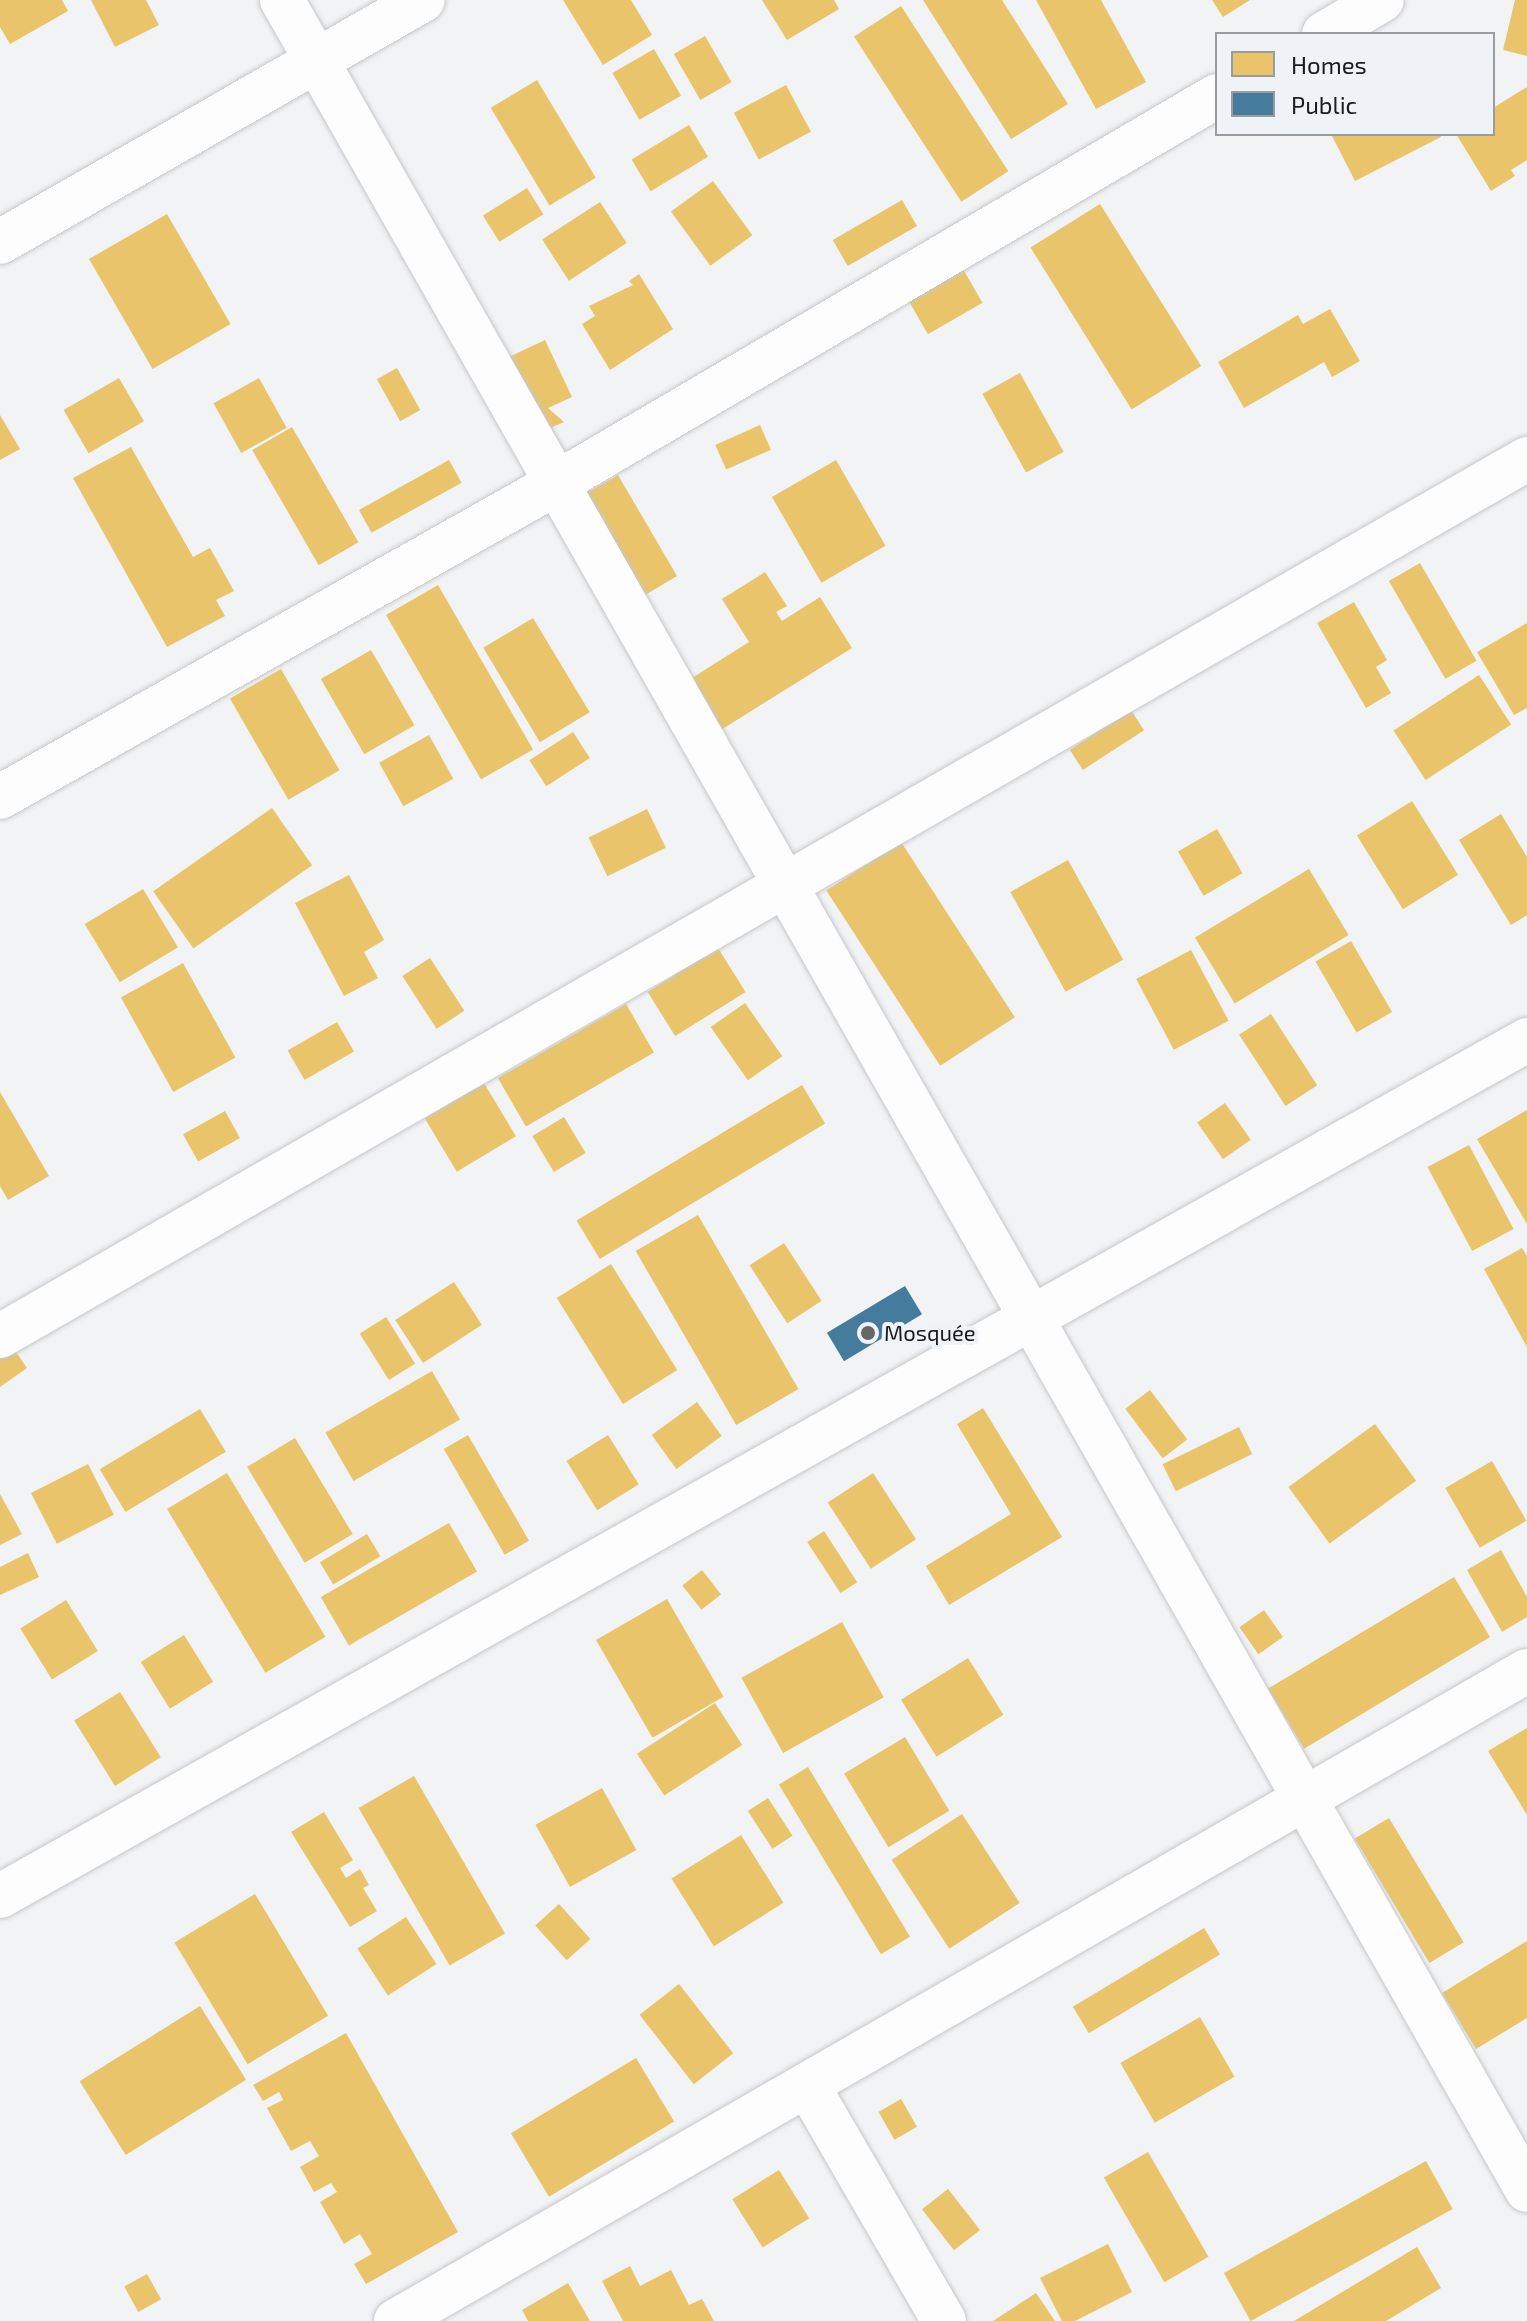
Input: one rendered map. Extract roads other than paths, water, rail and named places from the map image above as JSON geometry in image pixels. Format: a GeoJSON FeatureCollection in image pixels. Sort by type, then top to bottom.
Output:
{"type":"FeatureCollection","features":[{"type":"Feature","properties":{"kind":"street"},"geometry":{"type":"LineString","coordinates":[[282,0],[1527,2190]]}},
{"type":"Feature","properties":{"kind":"street"},"geometry":{"type":"LineString","coordinates":[[0,242],[423,0]]}},
{"type":"Feature","properties":{"kind":"street"},"geometry":{"type":"LineString","coordinates":[[1327,32],[1382,0]]}},
{"type":"Feature","properties":{"kind":"street"},"geometry":{"type":"LineString","coordinates":[[0,797],[557,483],[1215,97]]}},
{"type":"Feature","properties":{"kind":"street"},"geometry":{"type":"LineString","coordinates":[[0,1336],[1527,459]]}},
{"type":"Feature","properties":{"kind":"street"},"geometry":{"type":"LineString","coordinates":[[0,1896],[1527,1040]]}},
{"type":"Feature","properties":{"kind":"street"},"geometry":{"type":"LineString","coordinates":[[396,2321],[809,2088],[1527,1671]]}},
{"type":"Feature","properties":{"kind":"street"},"geometry":{"type":"LineString","coordinates":[[809,2088],[944,2321]]}},
{"type":"Feature","properties":{"kind":"place","name":"Mosquée"},"geometry":{"type":"Point","coordinates":[868,1333]}}]}
